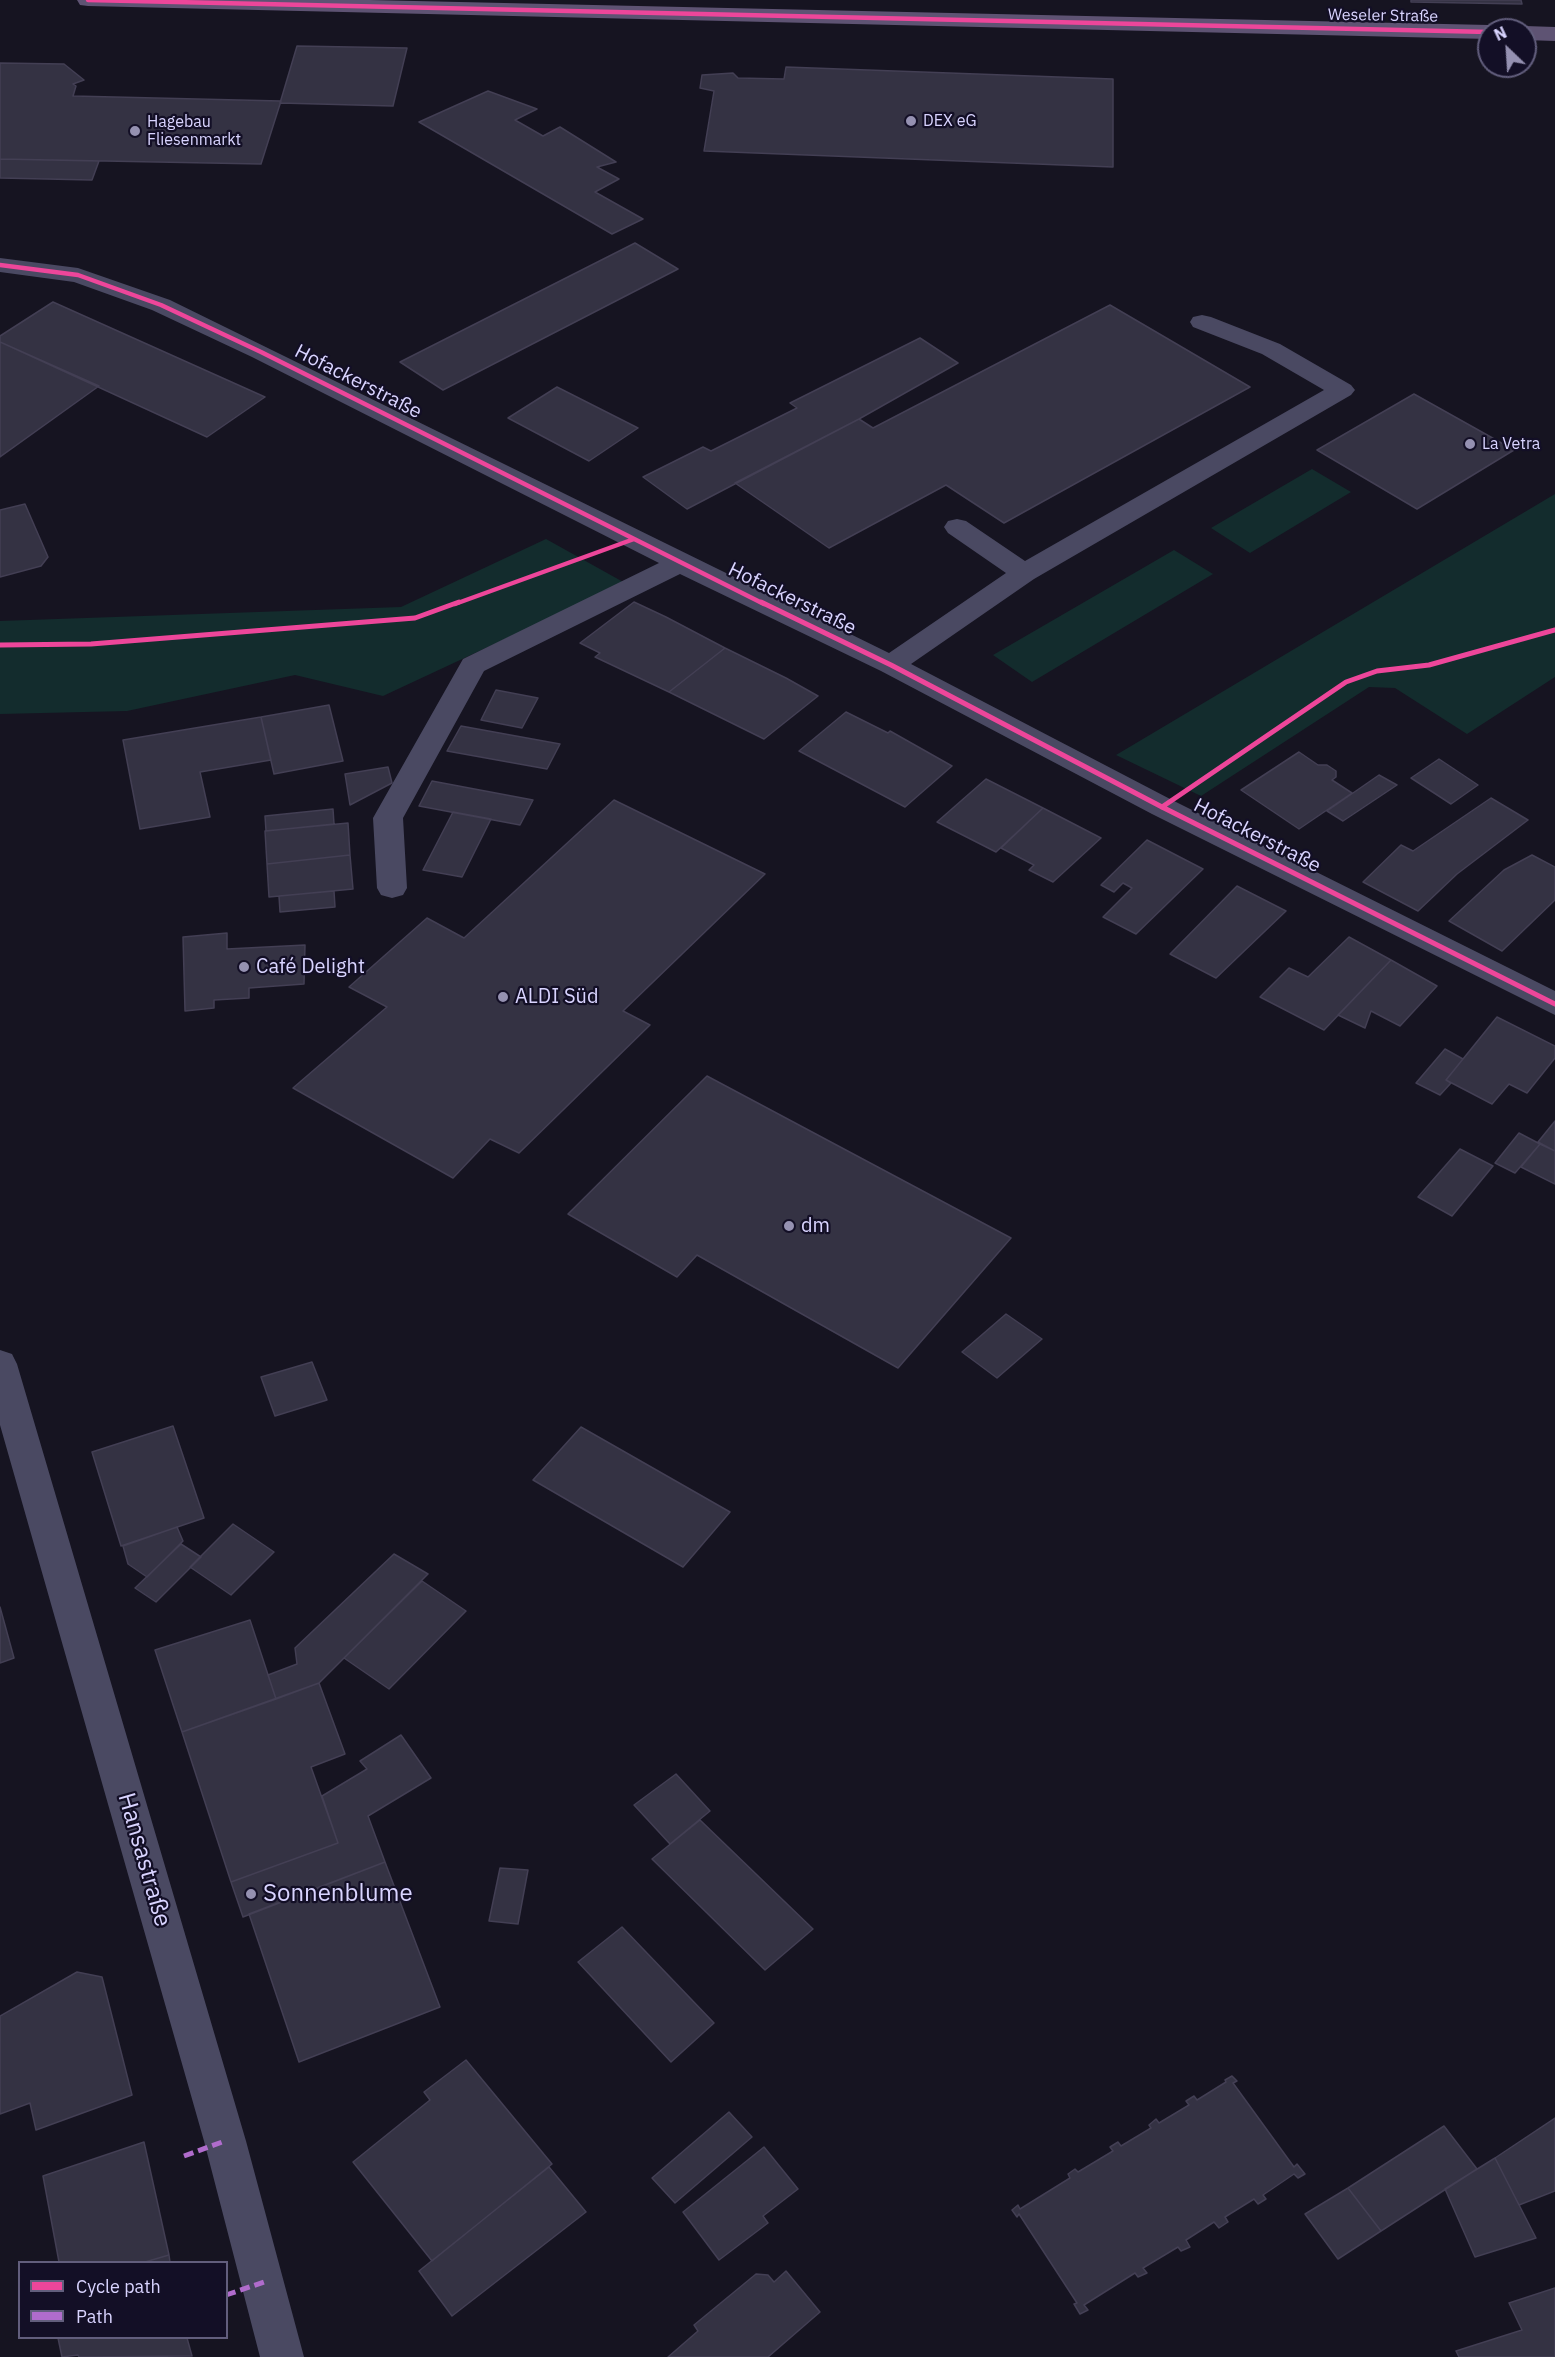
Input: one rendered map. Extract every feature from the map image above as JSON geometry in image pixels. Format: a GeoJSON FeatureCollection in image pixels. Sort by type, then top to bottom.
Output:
{"type":"FeatureCollection","features":[{"type":"Feature","properties":{"kind":"main road","name":"Weseler Straße"},"geometry":{"type":"LineString","coordinates":[[88,0],[1477,32]]}},
{"type":"Feature","properties":{"kind":"main road"},"geometry":{"type":"LineString","coordinates":[[1537,33],[1555,34]]}},
{"type":"Feature","properties":{"kind":"street","name":"Hofackerstraße"},"geometry":{"type":"LineString","coordinates":[[0,265],[78,275],[161,305],[261,352],[680,563],[891,665],[1162,807],[1555,1004]]}},
{"type":"Feature","properties":{"kind":"street"},"geometry":{"type":"LineString","coordinates":[[891,665],[936,631],[1024,573],[1342,390],[1271,349],[1202,322]]}},
{"type":"Feature","properties":{"kind":"street"},"geometry":{"type":"LineString","coordinates":[[957,527],[1024,573]]}},
{"type":"Feature","properties":{"kind":"street"},"geometry":{"type":"LineString","coordinates":[[392,888],[388,818],[473,665],[680,563]]}},
{"type":"Feature","properties":{"kind":"street","name":"Hansastraße"},"geometry":{"type":"LineString","coordinates":[[0,1364],[225,2141],[282,2357]]}},
{"type":"Feature","properties":{"kind":"green space"},"geometry":{"type":"Polygon","coordinates":[[[1312,469],[1351,492],[1250,553],[1211,528],[1312,469]]]}},
{"type":"Feature","properties":{"kind":"green space"},"geometry":{"type":"Polygon","coordinates":[[[1555,494],[1555,677],[1467,734],[1395,688],[1369,687],[1201,796],[1116,755],[1555,494]]]}},
{"type":"Feature","properties":{"kind":"green space"},"geometry":{"type":"Polygon","coordinates":[[[546,539],[625,583],[383,696],[295,675],[127,711],[0,714],[0,621],[401,607],[546,539]]]}},
{"type":"Feature","properties":{"kind":"green space"},"geometry":{"type":"Polygon","coordinates":[[[1174,550],[1213,574],[1032,682],[993,655],[1174,550]]]}},
{"type":"Feature","properties":{"kind":"building"},"geometry":{"type":"Polygon","coordinates":[[[1411,0],[1521,0],[1522,4],[1411,2],[1411,0]]]}},
{"type":"Feature","properties":{"kind":"building"},"geometry":{"type":"Polygon","coordinates":[[[297,46],[407,48],[393,106],[280,103],[297,46]]]}},
{"type":"Feature","properties":{"kind":"building","name":"Hagebau Fliesenmarkt"},"geometry":{"type":"Polygon","coordinates":[[[0,63],[64,64],[84,80],[73,84],[76,86],[73,96],[281,101],[261,164],[0,159],[0,63]]]}},
{"type":"Feature","properties":{"kind":"building","name":"DEX eG"},"geometry":{"type":"Polygon","coordinates":[[[786,67],[1113,79],[1113,167],[704,151],[714,91],[700,88],[702,75],[733,73],[738,78],[784,79],[786,67]]]}},
{"type":"Feature","properties":{"kind":"building"},"geometry":{"type":"Polygon","coordinates":[[[488,91],[537,109],[515,120],[543,136],[560,127],[616,162],[597,167],[619,179],[595,192],[643,219],[612,234],[419,122],[488,91]]]}},
{"type":"Feature","properties":{"kind":"building"},"geometry":{"type":"Polygon","coordinates":[[[0,159],[99,161],[92,180],[0,178],[0,159]]]}},
{"type":"Feature","properties":{"kind":"building"},"geometry":{"type":"Polygon","coordinates":[[[635,243],[678,269],[443,390],[400,362],[635,243]]]}},
{"type":"Feature","properties":{"kind":"building"},"geometry":{"type":"Polygon","coordinates":[[[53,302],[265,397],[207,437],[0,342],[0,336],[53,302]]]}},
{"type":"Feature","properties":{"kind":"building"},"geometry":{"type":"Polygon","coordinates":[[[1110,305],[1250,387],[1004,523],[946,485],[829,548],[735,483],[859,419],[873,428],[1110,305]]]}},
{"type":"Feature","properties":{"kind":"building"},"geometry":{"type":"Polygon","coordinates":[[[920,338],[958,363],[859,419],[687,509],[643,477],[703,447],[711,451],[797,408],[790,403],[920,338]]]}},
{"type":"Feature","properties":{"kind":"building"},"geometry":{"type":"Polygon","coordinates":[[[0,342],[99,386],[0,457],[0,342]]]}},
{"type":"Feature","properties":{"kind":"building"},"geometry":{"type":"Polygon","coordinates":[[[557,387],[638,428],[589,461],[508,418],[557,387]]]}},
{"type":"Feature","properties":{"kind":"building"},"geometry":{"type":"Polygon","coordinates":[[[1414,394],[1514,450],[1417,509],[1317,450],[1414,394]]]}},
{"type":"Feature","properties":{"kind":"building"},"geometry":{"type":"Polygon","coordinates":[[[25,504],[48,557],[41,566],[0,577],[0,510],[25,504]]]}},
{"type":"Feature","properties":{"kind":"building"},"geometry":{"type":"Polygon","coordinates":[[[634,602],[725,648],[669,692],[595,657],[600,653],[580,643],[634,602]]]}},
{"type":"Feature","properties":{"kind":"building"},"geometry":{"type":"Polygon","coordinates":[[[725,648],[818,696],[764,739],[669,692],[725,648]]]}},
{"type":"Feature","properties":{"kind":"building"},"geometry":{"type":"Polygon","coordinates":[[[496,690],[538,698],[522,728],[481,720],[496,690]]]}},
{"type":"Feature","properties":{"kind":"building"},"geometry":{"type":"Polygon","coordinates":[[[329,705],[343,761],[274,774],[261,717],[329,705]]]}},
{"type":"Feature","properties":{"kind":"building"},"geometry":{"type":"Polygon","coordinates":[[[846,712],[888,733],[890,731],[952,766],[905,807],[799,751],[846,712]]]}},
{"type":"Feature","properties":{"kind":"building"},"geometry":{"type":"Polygon","coordinates":[[[261,717],[271,760],[200,772],[210,817],[140,829],[123,740],[261,717]]]}},
{"type":"Feature","properties":{"kind":"building"},"geometry":{"type":"Polygon","coordinates":[[[461,726],[560,744],[547,769],[447,751],[461,726]]]}},
{"type":"Feature","properties":{"kind":"building"},"geometry":{"type":"Polygon","coordinates":[[[1299,752],[1318,765],[1327,765],[1336,771],[1336,777],[1332,780],[1352,793],[1299,829],[1241,790],[1299,752]]]}},
{"type":"Feature","properties":{"kind":"building"},"geometry":{"type":"Polygon","coordinates":[[[1439,759],[1478,785],[1451,804],[1411,778],[1439,759]]]}},
{"type":"Feature","properties":{"kind":"building"},"geometry":{"type":"Polygon","coordinates":[[[388,767],[392,783],[350,805],[345,774],[388,767]]]}},
{"type":"Feature","properties":{"kind":"building"},"geometry":{"type":"Polygon","coordinates":[[[1379,775],[1397,785],[1343,821],[1327,811],[1379,775]]]}},
{"type":"Feature","properties":{"kind":"building"},"geometry":{"type":"Polygon","coordinates":[[[986,779],[1043,808],[996,852],[937,822],[986,779]]]}},
{"type":"Feature","properties":{"kind":"building"},"geometry":{"type":"Polygon","coordinates":[[[432,781],[533,800],[520,825],[419,806],[432,781]]]}},
{"type":"Feature","properties":{"kind":"building"},"geometry":{"type":"Polygon","coordinates":[[[1491,798],[1528,820],[1457,874],[1418,911],[1363,882],[1401,845],[1413,851],[1491,798]]]}},
{"type":"Feature","properties":{"kind":"building","name":"ALDI Süd"},"geometry":{"type":"Polygon","coordinates":[[[614,800],[765,874],[623,1011],[650,1025],[519,1153],[490,1139],[453,1178],[293,1088],[387,1007],[349,987],[427,918],[464,938],[614,800]]]}},
{"type":"Feature","properties":{"kind":"building"},"geometry":{"type":"Polygon","coordinates":[[[1043,808],[1101,838],[1053,882],[1029,870],[1034,865],[1001,848],[1043,808]]]}},
{"type":"Feature","properties":{"kind":"building"},"geometry":{"type":"Polygon","coordinates":[[[333,809],[334,824],[266,831],[265,816],[333,809]]]}},
{"type":"Feature","properties":{"kind":"building"},"geometry":{"type":"Polygon","coordinates":[[[453,812],[491,819],[462,877],[423,870],[453,812]]]}},
{"type":"Feature","properties":{"kind":"building"},"geometry":{"type":"Polygon","coordinates":[[[348,823],[350,855],[267,864],[265,831],[348,823]]]}},
{"type":"Feature","properties":{"kind":"building"},"geometry":{"type":"Polygon","coordinates":[[[1147,840],[1203,869],[1136,934],[1103,917],[1132,888],[1123,883],[1114,892],[1101,885],[1147,840]]]}},
{"type":"Feature","properties":{"kind":"building"},"geometry":{"type":"Polygon","coordinates":[[[350,855],[353,889],[269,897],[267,864],[350,855]]]}},
{"type":"Feature","properties":{"kind":"building"},"geometry":{"type":"Polygon","coordinates":[[[1532,855],[1555,867],[1555,900],[1502,951],[1449,921],[1504,870],[1532,855]]]}},
{"type":"Feature","properties":{"kind":"building"},"geometry":{"type":"Polygon","coordinates":[[[1237,886],[1286,911],[1216,978],[1170,954],[1237,886]]]}},
{"type":"Feature","properties":{"kind":"building"},"geometry":{"type":"Polygon","coordinates":[[[334,891],[335,907],[280,912],[279,896],[334,891]]]}},
{"type":"Feature","properties":{"kind":"building","name":"Café Delight"},"geometry":{"type":"Polygon","coordinates":[[[227,933],[227,949],[305,945],[304,984],[249,988],[249,998],[214,1000],[214,1008],[185,1011],[183,937],[227,933]]]}},
{"type":"Feature","properties":{"kind":"building"},"geometry":{"type":"Polygon","coordinates":[[[1349,937],[1391,960],[1324,1030],[1260,997],[1289,968],[1308,977],[1349,937]]]}},
{"type":"Feature","properties":{"kind":"building"},"geometry":{"type":"Polygon","coordinates":[[[1391,960],[1437,986],[1400,1026],[1371,1011],[1365,1028],[1338,1015],[1391,960]]]}},
{"type":"Feature","properties":{"kind":"building"},"geometry":{"type":"Polygon","coordinates":[[[1497,1017],[1555,1046],[1555,1058],[1527,1093],[1509,1084],[1492,1104],[1446,1080],[1497,1017]]]}},
{"type":"Feature","properties":{"kind":"building"},"geometry":{"type":"Polygon","coordinates":[[[1445,1049],[1463,1059],[1446,1080],[1451,1083],[1440,1095],[1416,1083],[1445,1049]]]}},
{"type":"Feature","properties":{"kind":"building","name":"dm"},"geometry":{"type":"Polygon","coordinates":[[[707,1076],[1011,1238],[898,1368],[697,1255],[677,1277],[568,1214],[707,1076]]]}},
{"type":"Feature","properties":{"kind":"building"},"geometry":{"type":"Polygon","coordinates":[[[1555,1121],[1555,1151],[1538,1142],[1555,1121]]]}},
{"type":"Feature","properties":{"kind":"building"},"geometry":{"type":"Polygon","coordinates":[[[1519,1133],[1540,1144],[1515,1173],[1495,1163],[1519,1133]]]}},
{"type":"Feature","properties":{"kind":"building"},"geometry":{"type":"Polygon","coordinates":[[[1540,1144],[1555,1151],[1555,1184],[1521,1167],[1540,1144]]]}},
{"type":"Feature","properties":{"kind":"building"},"geometry":{"type":"Polygon","coordinates":[[[1460,1149],[1493,1166],[1452,1216],[1418,1197],[1460,1149]]]}},
{"type":"Feature","properties":{"kind":"building"},"geometry":{"type":"Polygon","coordinates":[[[1006,1314],[1042,1339],[997,1378],[962,1352],[1006,1314]]]}},
{"type":"Feature","properties":{"kind":"building"},"geometry":{"type":"Polygon","coordinates":[[[312,1362],[327,1400],[275,1416],[261,1377],[312,1362]]]}},
{"type":"Feature","properties":{"kind":"building"},"geometry":{"type":"Polygon","coordinates":[[[173,1426],[204,1518],[121,1546],[92,1452],[173,1426]]]}},
{"type":"Feature","properties":{"kind":"building"},"geometry":{"type":"Polygon","coordinates":[[[581,1427],[730,1512],[683,1567],[533,1480],[581,1427]]]}},
{"type":"Feature","properties":{"kind":"building"},"geometry":{"type":"Polygon","coordinates":[[[233,1524],[274,1552],[231,1595],[190,1567],[233,1524]]]}},
{"type":"Feature","properties":{"kind":"building"},"geometry":{"type":"Polygon","coordinates":[[[177,1527],[183,1541],[147,1577],[128,1564],[123,1546],[177,1527]]]}},
{"type":"Feature","properties":{"kind":"building"},"geometry":{"type":"Polygon","coordinates":[[[181,1544],[201,1557],[156,1602],[135,1588],[181,1544]]]}},
{"type":"Feature","properties":{"kind":"building"},"geometry":{"type":"Polygon","coordinates":[[[394,1554],[428,1574],[319,1683],[276,1699],[268,1675],[297,1664],[295,1648],[394,1554]]]}},
{"type":"Feature","properties":{"kind":"building"},"geometry":{"type":"Polygon","coordinates":[[[422,1581],[466,1611],[389,1689],[344,1658],[422,1581]]]}},
{"type":"Feature","properties":{"kind":"building"},"geometry":{"type":"Polygon","coordinates":[[[0,1607],[14,1658],[0,1663],[0,1607]]]}},
{"type":"Feature","properties":{"kind":"building"},"geometry":{"type":"Polygon","coordinates":[[[250,1620],[276,1699],[182,1732],[155,1650],[250,1620]]]}},
{"type":"Feature","properties":{"kind":"building"},"geometry":{"type":"Polygon","coordinates":[[[319,1683],[345,1754],[311,1767],[338,1843],[231,1882],[182,1732],[319,1683]]]}},
{"type":"Feature","properties":{"kind":"building"},"geometry":{"type":"Polygon","coordinates":[[[401,1735],[431,1778],[368,1816],[385,1862],[243,1917],[231,1882],[338,1843],[322,1796],[367,1769],[360,1761],[401,1735]]]}},
{"type":"Feature","properties":{"kind":"building"},"geometry":{"type":"Polygon","coordinates":[[[676,1774],[710,1811],[670,1844],[634,1805],[676,1774]]]}},
{"type":"Feature","properties":{"kind":"building"},"geometry":{"type":"Polygon","coordinates":[[[700,1820],[813,1929],[765,1970],[652,1859],[700,1820]]]}},
{"type":"Feature","properties":{"kind":"building"},"geometry":{"type":"Polygon","coordinates":[[[385,1862],[440,2007],[299,2062],[249,1914],[385,1862]]]}},
{"type":"Feature","properties":{"kind":"building"},"geometry":{"type":"Polygon","coordinates":[[[500,1868],[528,1870],[518,1924],[489,1921],[500,1868]]]}},
{"type":"Feature","properties":{"kind":"building"},"geometry":{"type":"Polygon","coordinates":[[[622,1927],[714,2023],[671,2062],[578,1962],[622,1927]]]}},
{"type":"Feature","properties":{"kind":"building"},"geometry":{"type":"Polygon","coordinates":[[[77,1972],[102,1977],[132,2095],[36,2130],[30,2103],[0,2114],[0,2016],[77,1972]]]}},
{"type":"Feature","properties":{"kind":"building"},"geometry":{"type":"Polygon","coordinates":[[[466,2060],[552,2164],[432,2261],[353,2162],[430,2100],[424,2092],[466,2060]]]}},
{"type":"Feature","properties":{"kind":"building"},"geometry":{"type":"Polygon","coordinates":[[[1232,2076],[1237,2081],[1233,2083],[1294,2167],[1297,2164],[1305,2174],[1298,2178],[1294,2174],[1263,2195],[1266,2199],[1258,2204],[1254,2199],[1225,2217],[1228,2222],[1219,2228],[1214,2222],[1186,2240],[1190,2247],[1181,2251],[1178,2247],[1143,2268],[1147,2273],[1138,2277],[1135,2273],[1084,2305],[1088,2310],[1080,2314],[1074,2304],[1077,2303],[1019,2214],[1017,2217],[1012,2210],[1018,2205],[1020,2209],[1070,2178],[1068,2174],[1075,2169],[1078,2172],[1113,2151],[1110,2147],[1118,2142],[1121,2146],[1151,2128],[1149,2125],[1156,2119],[1159,2123],[1189,2105],[1186,2101],[1194,2096],[1197,2100],[1232,2076]]]}},
{"type":"Feature","properties":{"kind":"building"},"geometry":{"type":"Polygon","coordinates":[[[729,2112],[752,2137],[675,2203],[652,2178],[729,2112]]]}},
{"type":"Feature","properties":{"kind":"building"},"geometry":{"type":"Polygon","coordinates":[[[1555,2118],[1555,2191],[1519,2205],[1495,2158],[1555,2118]]]}},
{"type":"Feature","properties":{"kind":"building"},"geometry":{"type":"Polygon","coordinates":[[[1444,2126],[1477,2169],[1381,2231],[1348,2188],[1444,2126]]]}},
{"type":"Feature","properties":{"kind":"building"},"geometry":{"type":"Polygon","coordinates":[[[144,2142],[169,2255],[148,2261],[59,2261],[43,2176],[144,2142]]]}},
{"type":"Feature","properties":{"kind":"building"},"geometry":{"type":"Polygon","coordinates":[[[764,2147],[798,2189],[763,2216],[768,2223],[719,2260],[683,2212],[764,2147]]]}},
{"type":"Feature","properties":{"kind":"building"},"geometry":{"type":"Polygon","coordinates":[[[1495,2158],[1536,2238],[1475,2257],[1445,2189],[1495,2158]]]}},
{"type":"Feature","properties":{"kind":"building"},"geometry":{"type":"Polygon","coordinates":[[[549,2167],[586,2212],[452,2316],[419,2271],[549,2167]]]}},
{"type":"Feature","properties":{"kind":"building"},"geometry":{"type":"Polygon","coordinates":[[[1348,2188],[1381,2231],[1338,2259],[1305,2214],[1348,2188]]]}},
{"type":"Feature","properties":{"kind":"building"},"geometry":{"type":"Polygon","coordinates":[[[169,2255],[170,2261],[148,2261],[169,2255]]]}},
{"type":"Feature","properties":{"kind":"building"},"geometry":{"type":"Polygon","coordinates":[[[786,2271],[820,2312],[768,2357],[668,2357],[698,2331],[694,2325],[756,2274],[768,2275],[774,2282],[786,2271]]]}},
{"type":"Feature","properties":{"kind":"building"},"geometry":{"type":"Polygon","coordinates":[[[1555,2288],[1555,2357],[1459,2357],[1456,2351],[1522,2330],[1509,2303],[1555,2288]]]}},
{"type":"Feature","properties":{"kind":"building"},"geometry":{"type":"Polygon","coordinates":[[[58,2339],[187,2339],[192,2356],[79,2357],[78,2355],[62,2357],[58,2339]]]}},
{"type":"Feature","properties":{"kind":"marked path"},"geometry":{"type":"LineString","coordinates":[[184,2156],[225,2141]]}},
{"type":"Feature","properties":{"kind":"marked path"},"geometry":{"type":"LineString","coordinates":[[228,2294],[264,2282]]}},
{"type":"Feature","properties":{"kind":"cycle path"},"geometry":{"type":"LineString","coordinates":[[88,0],[1477,32]]}},
{"type":"Feature","properties":{"kind":"cycle path"},"geometry":{"type":"LineString","coordinates":[[0,265],[78,275],[161,305],[261,352],[680,563],[891,665],[1162,807],[1555,1004]]}},
{"type":"Feature","properties":{"kind":"cycle path"},"geometry":{"type":"LineString","coordinates":[[0,645],[91,644],[415,618],[634,539]]}},
{"type":"Feature","properties":{"kind":"cycle path"},"geometry":{"type":"LineString","coordinates":[[1162,807],[1346,682],[1377,671],[1429,665],[1555,630]]}},
{"type":"Feature","properties":{"kind":"place","name":"DEX eG"},"geometry":{"type":"Point","coordinates":[911,121]}},
{"type":"Feature","properties":{"kind":"place","name":"Hagebau Fliesenmarkt"},"geometry":{"type":"Point","coordinates":[135,131]}},
{"type":"Feature","properties":{"kind":"place","name":"La Vetra"},"geometry":{"type":"Point","coordinates":[1470,444]}},
{"type":"Feature","properties":{"kind":"place","name":"Café Delight"},"geometry":{"type":"Point","coordinates":[244,967]}},
{"type":"Feature","properties":{"kind":"place","name":"ALDI Süd"},"geometry":{"type":"Point","coordinates":[503,997]}},
{"type":"Feature","properties":{"kind":"place","name":"dm"},"geometry":{"type":"Point","coordinates":[789,1226]}},
{"type":"Feature","properties":{"kind":"place","name":"Sonnenblume"},"geometry":{"type":"Point","coordinates":[251,1894]}}]}
